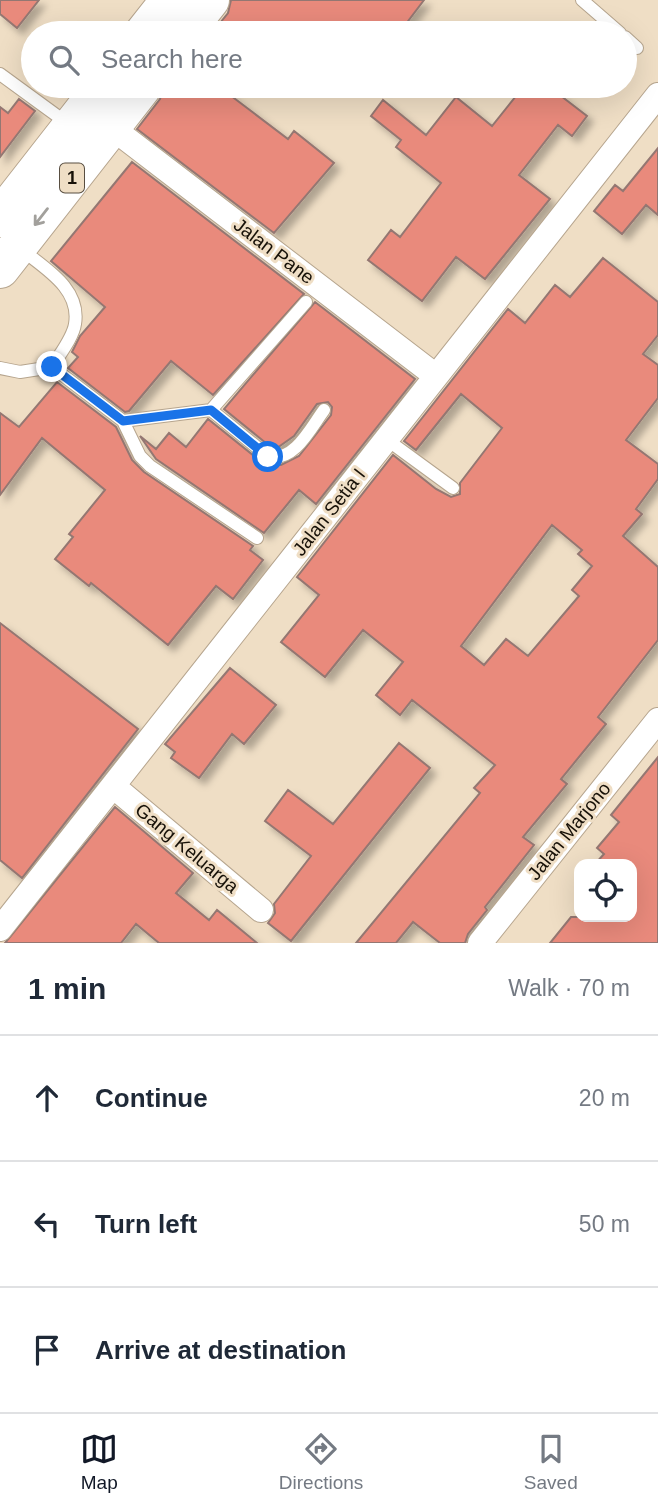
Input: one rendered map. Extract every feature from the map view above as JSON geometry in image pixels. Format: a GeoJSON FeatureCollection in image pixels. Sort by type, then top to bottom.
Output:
{"type":"FeatureCollection","features":[{"type":"Feature","properties":{"kind":"highway"},"geometry":{"type":"LineString","coordinates":[[153,21],[170,0]]}},
{"type":"Feature","properties":{"kind":"highway"},"geometry":{"type":"LineString","coordinates":[[193,21],[210,0]]}},
{"type":"Feature","properties":{"kind":"highway","name":"1"},"geometry":{"type":"LineString","coordinates":[[6,245],[72,126],[94,98]]}},
{"type":"Feature","properties":{"kind":"highway","name":"1"},"geometry":{"type":"LineString","coordinates":[[6,245],[134,98]]}},
{"type":"Feature","properties":{"kind":"street","name":"Jalan Setia I"},"geometry":{"type":"LineString","coordinates":[[0,929],[658,95]]}},
{"type":"Feature","properties":{"kind":"street","name":"Jalan Pane"},"geometry":{"type":"LineString","coordinates":[[111,127],[436,376]]}},
{"type":"Feature","properties":{"kind":"street","name":"Jalan Marjono"},"geometry":{"type":"LineString","coordinates":[[480,943],[658,720]]}},
{"type":"Feature","properties":{"kind":"street","name":"Gang Keluarga"},"geometry":{"type":"LineString","coordinates":[[113,786],[261,910]]}},
{"type":"Feature","properties":{"kind":"lane"},"geometry":{"type":"LineString","coordinates":[[582,0],[606,21]]}},
{"type":"Feature","properties":{"kind":"lane"},"geometry":{"type":"LineString","coordinates":[[0,74],[21,89]]}},
{"type":"Feature","properties":{"kind":"lane"},"geometry":{"type":"LineString","coordinates":[[33,98],[72,126]]}},
{"type":"Feature","properties":{"kind":"lane"},"geometry":{"type":"LineString","coordinates":[[6,245],[62,282],[75,304],[75,326],[52,367]]}},
{"type":"Feature","properties":{"kind":"lane"},"geometry":{"type":"LineString","coordinates":[[123,421],[211,410],[306,302]]}},
{"type":"Feature","properties":{"kind":"lane"},"geometry":{"type":"LineString","coordinates":[[0,368],[20,372],[52,367],[123,421],[140,456],[150,466],[257,538]]}},
{"type":"Feature","properties":{"kind":"lane"},"geometry":{"type":"LineString","coordinates":[[211,410],[268,457],[279,459],[289,455],[324,410]]}},
{"type":"Feature","properties":{"kind":"lane"},"geometry":{"type":"LineString","coordinates":[[386,439],[453,488]]}},
{"type":"Feature","properties":{"kind":"building"},"geometry":{"type":"Polygon","coordinates":[[[0,0],[39,0],[17,28],[0,14],[0,0]]]}},
{"type":"Feature","properties":{"kind":"building"},"geometry":{"type":"Polygon","coordinates":[[[231,0],[424,0],[408,21],[222,21],[228,13],[231,0]]]}},
{"type":"Feature","properties":{"kind":"building"},"geometry":{"type":"Polygon","coordinates":[[[234,98],[288,139],[294,131],[334,163],[274,233],[137,129],[160,99],[234,98]]]}},
{"type":"Feature","properties":{"kind":"building"},"geometry":{"type":"Polygon","coordinates":[[[457,98],[492,126],[514,98],[564,98],[587,116],[572,136],[558,125],[519,175],[550,199],[485,279],[456,257],[422,301],[368,260],[391,230],[400,237],[441,183],[396,147],[401,140],[371,116],[383,100],[426,135],[457,98]]]}},
{"type":"Feature","properties":{"kind":"building"},"geometry":{"type":"Polygon","coordinates":[[[19,99],[35,111],[0,157],[0,107],[8,113],[19,99]]]}},
{"type":"Feature","properties":{"kind":"building"},"geometry":{"type":"Polygon","coordinates":[[[658,148],[658,215],[646,205],[622,234],[594,211],[615,185],[623,191],[658,148]]]}},
{"type":"Feature","properties":{"kind":"building"},"geometry":{"type":"Polygon","coordinates":[[[132,162],[304,294],[213,395],[171,361],[129,411],[125,412],[68,368],[78,357],[72,352],[80,336],[105,307],[51,261],[132,162]]]}},
{"type":"Feature","properties":{"kind":"building"},"geometry":{"type":"Polygon","coordinates":[[[603,258],[658,302],[658,335],[643,354],[658,365],[658,398],[626,440],[658,464],[658,479],[636,509],[642,514],[623,536],[658,567],[658,640],[598,717],[606,724],[561,779],[567,784],[523,837],[534,845],[485,907],[487,910],[468,934],[465,943],[440,943],[413,922],[396,943],[356,943],[480,793],[474,788],[495,765],[412,700],[400,715],[376,695],[403,662],[363,630],[325,677],[281,642],[319,595],[297,577],[393,455],[436,489],[451,497],[460,494],[460,483],[502,428],[461,394],[416,450],[404,441],[508,309],[525,323],[555,285],[570,297],[603,258]],[[552,525],[461,646],[484,665],[506,639],[528,656],[579,596],[572,590],[592,566],[578,554],[582,550],[552,525]]]}},
{"type":"Feature","properties":{"kind":"building"},"geometry":{"type":"Polygon","coordinates":[[[315,302],[415,379],[316,504],[299,490],[264,533],[156,459],[140,436],[156,449],[169,433],[186,447],[208,419],[264,464],[281,465],[299,456],[331,415],[332,407],[328,402],[317,404],[294,436],[277,448],[272,448],[224,409],[315,302]]]}},
{"type":"Feature","properties":{"kind":"building"},"geometry":{"type":"Polygon","coordinates":[[[57,382],[116,427],[132,460],[144,472],[253,546],[250,550],[263,560],[233,599],[216,586],[168,645],[91,583],[89,586],[55,559],[73,537],[69,534],[105,490],[42,438],[0,495],[0,413],[19,427],[57,382]]]}},
{"type":"Feature","properties":{"kind":"building"},"geometry":{"type":"Polygon","coordinates":[[[0,623],[138,729],[22,878],[0,860],[0,623]]]}},
{"type":"Feature","properties":{"kind":"building"},"geometry":{"type":"Polygon","coordinates":[[[230,668],[276,705],[244,744],[232,734],[199,778],[171,758],[175,752],[165,744],[230,668]]]}},
{"type":"Feature","properties":{"kind":"building"},"geometry":{"type":"Polygon","coordinates":[[[399,743],[430,768],[291,941],[268,923],[275,913],[274,904],[311,856],[265,821],[288,790],[333,824],[399,743]]]}},
{"type":"Feature","properties":{"kind":"building"},"geometry":{"type":"Polygon","coordinates":[[[658,757],[658,943],[550,943],[571,917],[574,917],[574,922],[637,922],[637,859],[600,859],[604,854],[597,848],[619,822],[611,815],[658,757]]]}},
{"type":"Feature","properties":{"kind":"building"},"geometry":{"type":"Polygon","coordinates":[[[115,807],[193,873],[176,893],[209,920],[217,910],[257,943],[159,943],[136,924],[121,943],[5,943],[115,807]]]}},
{"type":"Feature","properties":{"kind":"route"},"geometry":{"type":"LineString","coordinates":[[52,367],[123,421],[211,410],[268,457]]}}]}
